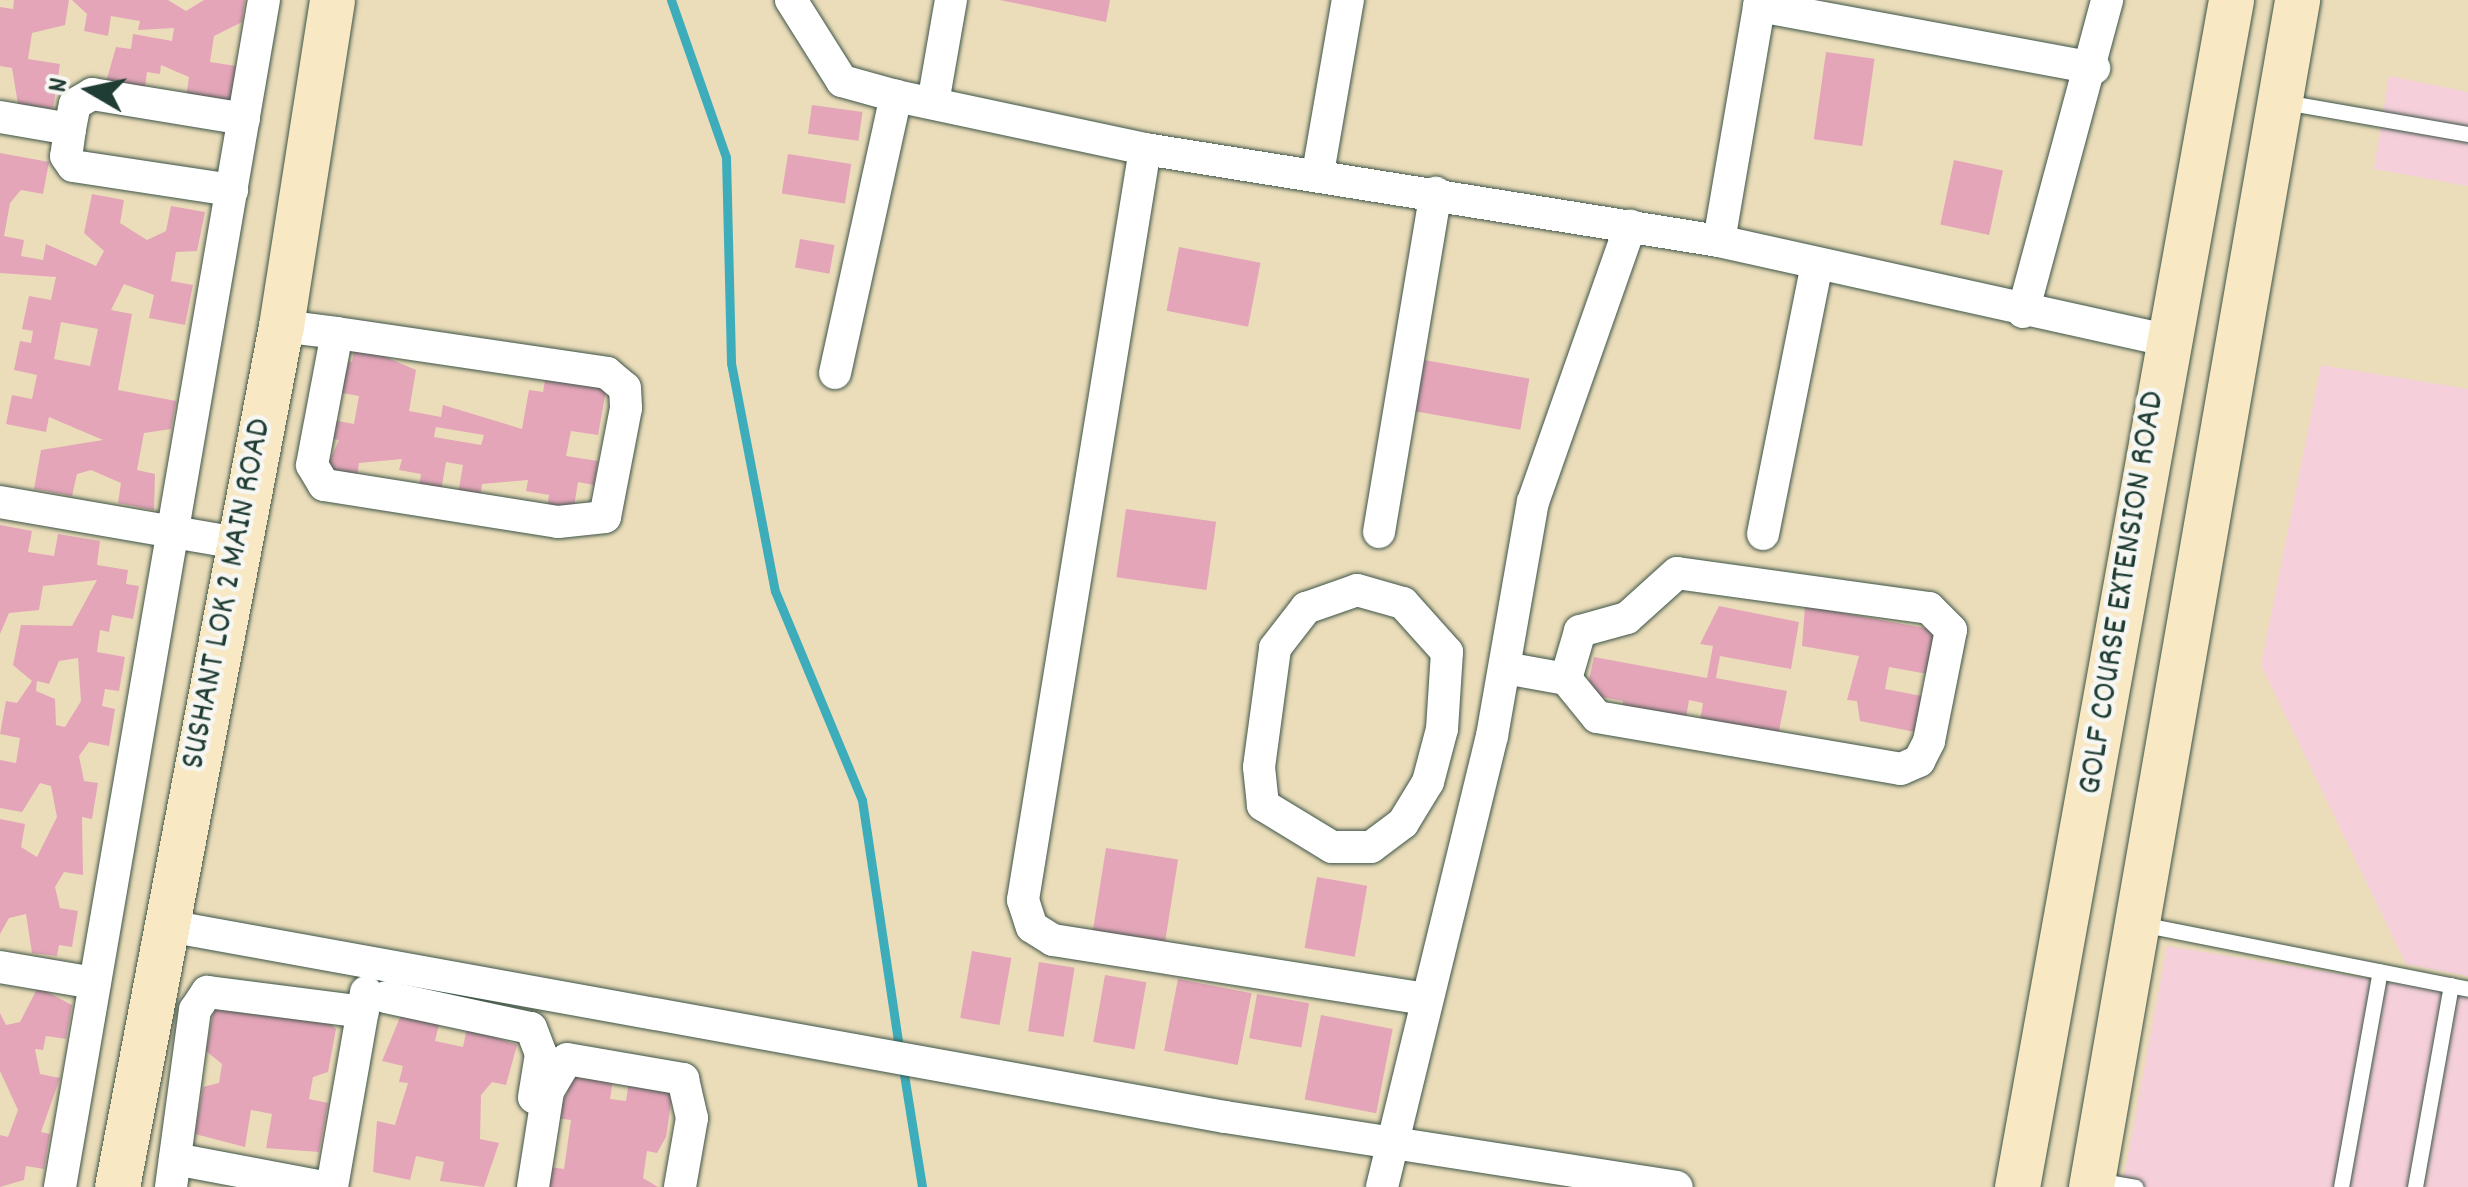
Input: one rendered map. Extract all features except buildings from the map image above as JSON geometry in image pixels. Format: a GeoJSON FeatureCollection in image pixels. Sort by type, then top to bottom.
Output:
{"type":"FeatureCollection","features":[{"type":"Feature","properties":{"kind":"main road","name":"SUSHANT LOK 2 MAIN ROAD"},"geometry":{"type":"LineString","coordinates":[[117,1187],[162,926],[280,326],[332,0]]}},
{"type":"Feature","properties":{"kind":"main road","name":"GOLF COURSE EXTENSION ROAD"},"geometry":{"type":"LineString","coordinates":[[2017,1187],[2164,340],[2231,0]]}},
{"type":"Feature","properties":{"kind":"main road","name":"GOLF COURSE EXTENSION ROAD"},"geometry":{"type":"LineString","coordinates":[[2106,1185],[2137,923],[2298,0]]}},
{"type":"Feature","properties":{"kind":"street"},"geometry":{"type":"LineString","coordinates":[[60,1187],[168,530],[264,0]]}},
{"type":"Feature","properties":{"kind":"street"},"geometry":{"type":"LineString","coordinates":[[792,0],[842,80],[896,96],[1146,149],[1718,241],[1816,268],[2164,340]]}},
{"type":"Feature","properties":{"kind":"street"},"geometry":{"type":"LineString","coordinates":[[933,103],[951,0]]}},
{"type":"Feature","properties":{"kind":"street"},"geometry":{"type":"LineString","coordinates":[[1318,174],[1348,0]]}},
{"type":"Feature","properties":{"kind":"street"},"geometry":{"type":"LineString","coordinates":[[2023,312],[2094,68],[2107,0]]}},
{"type":"Feature","properties":{"kind":"street"},"geometry":{"type":"LineString","coordinates":[[1718,241],[1759,3],[2094,68]]}},
{"type":"Feature","properties":{"kind":"street"},"geometry":{"type":"LineString","coordinates":[[232,190],[73,166],[66,156],[70,129],[75,104],[92,94],[244,120]]}},
{"type":"Feature","properties":{"kind":"street"},"geometry":{"type":"LineString","coordinates":[[834,373],[896,96]]}},
{"type":"Feature","properties":{"kind":"street"},"geometry":{"type":"LineString","coordinates":[[0,117],[70,129]]}},
{"type":"Feature","properties":{"kind":"street"},"geometry":{"type":"LineString","coordinates":[[1146,149],[1023,900],[1032,927],[1053,940],[1426,999]]}},
{"type":"Feature","properties":{"kind":"street"},"geometry":{"type":"LineString","coordinates":[[1380,532],[1436,193]]}},
{"type":"Feature","properties":{"kind":"street"},"geometry":{"type":"LineString","coordinates":[[1364,1187],[1426,999],[1492,736],[1533,502],[1630,226]]}},
{"type":"Feature","properties":{"kind":"street"},"geometry":{"type":"LineString","coordinates":[[1763,534],[1816,268]]}},
{"type":"Feature","properties":{"kind":"street"},"geometry":{"type":"LineString","coordinates":[[280,326],[337,333],[608,373],[625,388],[626,408],[606,516],[558,522],[324,485],[312,465],[337,333]]}},
{"type":"Feature","properties":{"kind":"street"},"geometry":{"type":"LineString","coordinates":[[0,502],[237,544]]}},
{"type":"Feature","properties":{"kind":"street"},"geometry":{"type":"LineString","coordinates":[[1506,668],[1566,679],[1597,718],[1902,769],[1919,761],[1930,740],[1951,630],[1929,608],[1677,573],[1627,618],[1580,631],[1566,679]]}},
{"type":"Feature","properties":{"kind":"street"},"geometry":{"type":"LineString","coordinates":[[1357,590],[1403,603],[1448,652],[1442,728],[1428,782],[1403,823],[1371,847],[1332,847],[1264,804],[1258,767],[1276,648],[1306,608],[1357,590]]}},
{"type":"Feature","properties":{"kind":"street"},"geometry":{"type":"LineString","coordinates":[[1442,728],[1492,736]]}},
{"type":"Feature","properties":{"kind":"street"},"geometry":{"type":"LineString","coordinates":[[162,926],[531,1028],[542,1054],[518,1187]]}},
{"type":"Feature","properties":{"kind":"street"},"geometry":{"type":"LineString","coordinates":[[0,967],[95,984]]}},
{"type":"Feature","properties":{"kind":"street"},"geometry":{"type":"LineString","coordinates":[[332,1187],[378,985]]}},
{"type":"Feature","properties":{"kind":"street"},"geometry":{"type":"LineString","coordinates":[[352,1187],[378,985]]}},
{"type":"Feature","properties":{"kind":"street"},"geometry":{"type":"LineString","coordinates":[[323,1187],[173,1173],[195,1010],[206,992],[378,985],[630,1011],[1380,1140],[1568,1177],[1677,1187]]}},
{"type":"Feature","properties":{"kind":"street"},"geometry":{"type":"LineString","coordinates":[[622,1065],[630,1011]]}},
{"type":"Feature","properties":{"kind":"street"},"geometry":{"type":"LineString","coordinates":[[533,1187],[554,1072],[567,1059],[671,1072],[688,1090],[680,1187]]}},
{"type":"Feature","properties":{"kind":"street"},"geometry":{"type":"LineString","coordinates":[[1380,1140],[1382,1187]]}},
{"type":"Feature","properties":{"kind":"lane"},"geometry":{"type":"LineString","coordinates":[[2280,101],[2468,134]]}},
{"type":"Feature","properties":{"kind":"lane"},"geometry":{"type":"LineString","coordinates":[[2137,923],[2468,989]]}},
{"type":"Feature","properties":{"kind":"lane"},"geometry":{"type":"LineString","coordinates":[[2342,1187],[2380,971]]}},
{"type":"Feature","properties":{"kind":"lane"},"geometry":{"type":"LineString","coordinates":[[2415,1187],[2451,985]]}},
{"type":"Feature","properties":{"kind":"shaded area"},"geometry":{"type":"Polygon","coordinates":[[[2389,76],[2468,92],[2468,186],[2374,169],[2389,76]]]}},
{"type":"Feature","properties":{"kind":"shaded area"},"geometry":{"type":"Polygon","coordinates":[[[2321,365],[2468,389],[2468,976],[2406,964],[2261,665],[2321,365]]]}},
{"type":"Feature","properties":{"kind":"shaded area"},"geometry":{"type":"Polygon","coordinates":[[[2167,946],[2468,995],[2468,1187],[2122,1187],[2167,946]]]}},
{"type":"Feature","properties":{"kind":"waterway"},"geometry":{"type":"LineString","coordinates":[[671,0],[726,157],[731,363],[775,591],[862,800],[900,1053]]}},
{"type":"Feature","properties":{"kind":"waterway"},"geometry":{"type":"LineString","coordinates":[[903,1068],[922,1187]]}}]}
